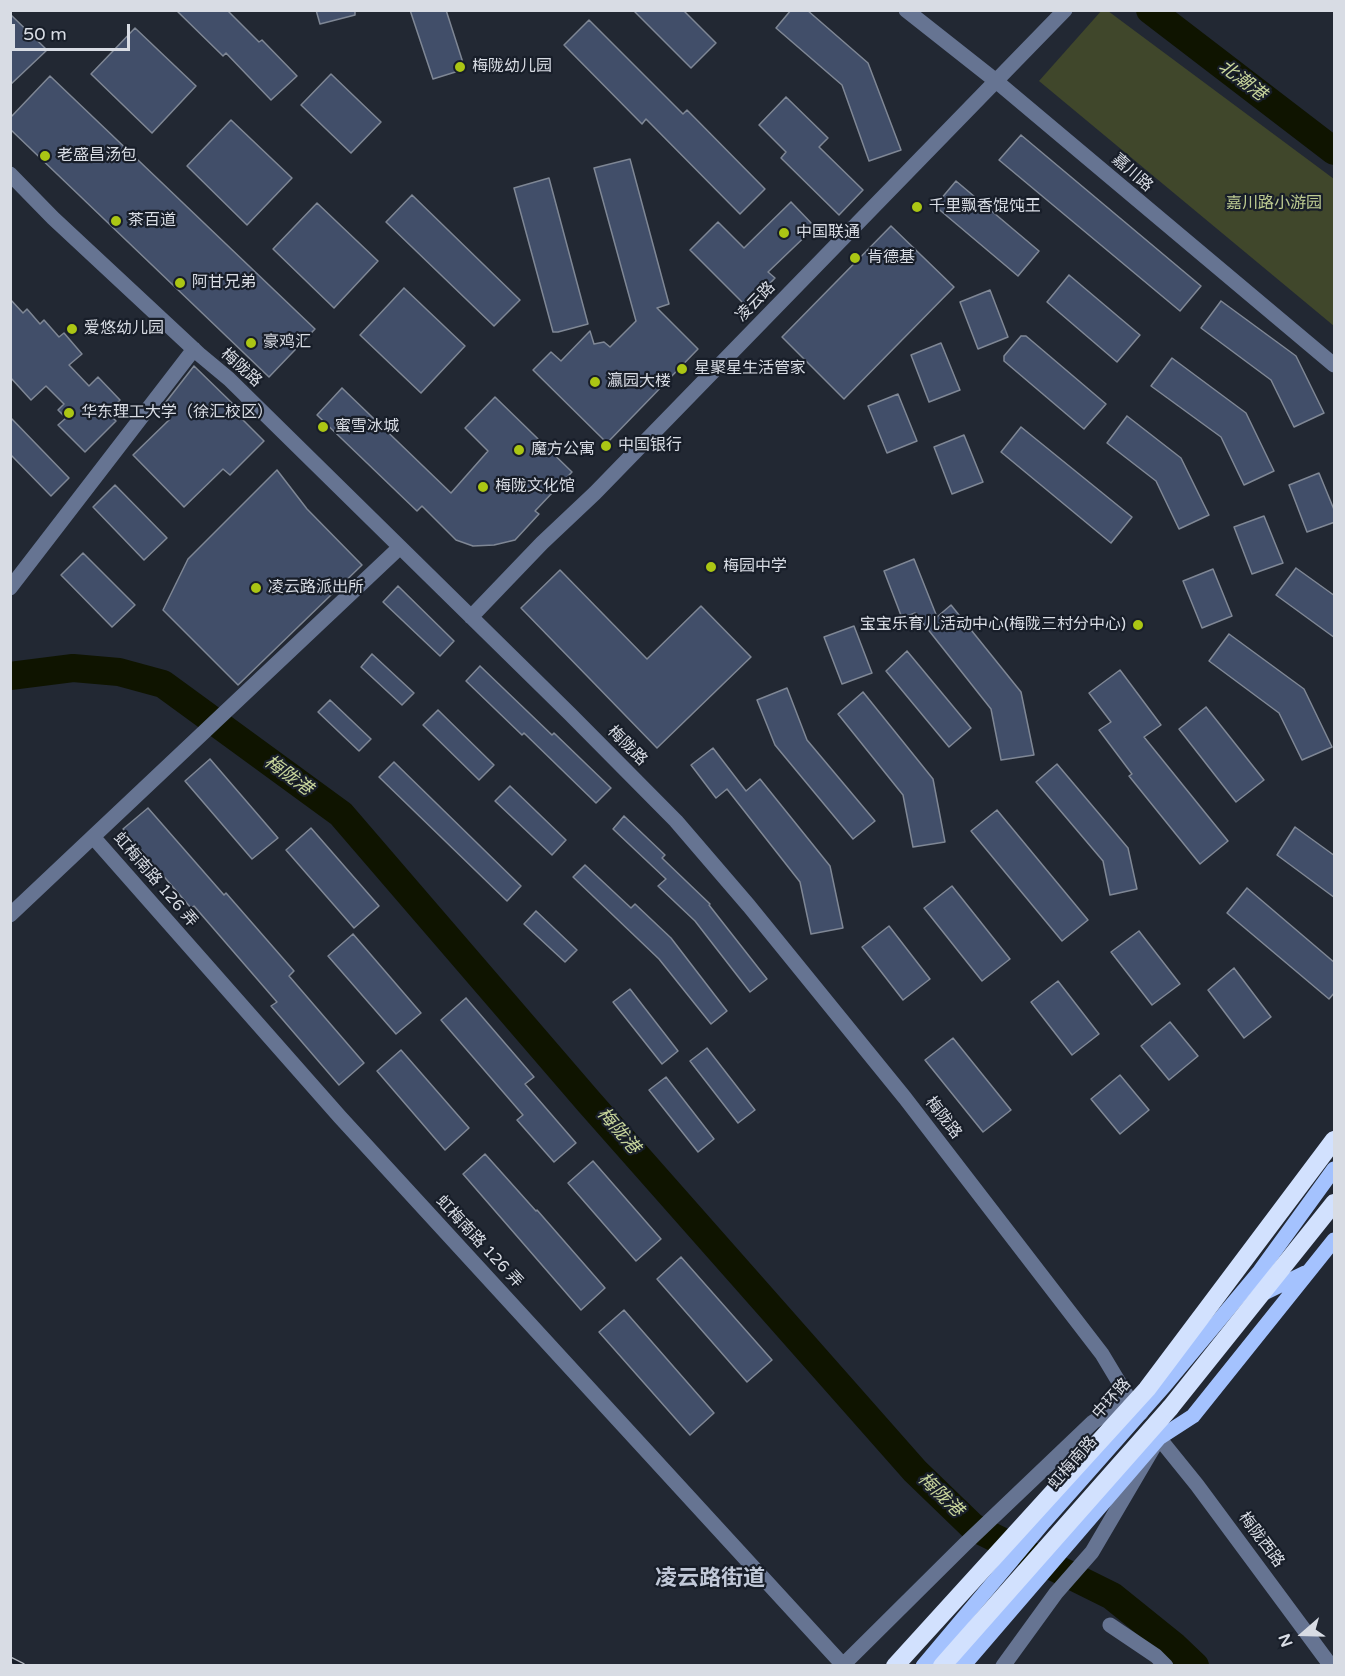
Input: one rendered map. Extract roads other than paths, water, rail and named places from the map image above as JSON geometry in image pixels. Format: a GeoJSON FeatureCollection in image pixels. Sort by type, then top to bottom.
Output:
{"type":"FeatureCollection","features":[{"type":"Feature","properties":{"kind":"highway","name":"中环路"},"geometry":{"type":"LineString","coordinates":[[895,1665],[1148,1389],[1335,1140]]}},
{"type":"Feature","properties":{"kind":"highway"},"geometry":{"type":"LineString","coordinates":[[942,1665],[1170,1408],[1335,1203]]}},
{"type":"Feature","properties":{"kind":"main road"},"geometry":{"type":"LineString","coordinates":[[1129,1399],[1265,1227],[1335,1127]]}},
{"type":"Feature","properties":{"kind":"main road","name":"虹梅南路"},"geometry":{"type":"LineString","coordinates":[[924,1665],[1044,1522],[1141,1413],[1265,1264],[1335,1168]]}},
{"type":"Feature","properties":{"kind":"main road"},"geometry":{"type":"LineString","coordinates":[[1159,1438],[1174,1404],[1335,1196]]}},
{"type":"Feature","properties":{"kind":"main road"},"geometry":{"type":"LineString","coordinates":[[963,1665],[1159,1438],[1193,1416],[1335,1240]]}},
{"type":"Feature","properties":{"kind":"main road"},"geometry":{"type":"LineString","coordinates":[[1222,1282],[1265,1264]]}},
{"type":"Feature","properties":{"kind":"main road"},"geometry":{"type":"LineString","coordinates":[[1257,1297],[1310,1270]]}},
{"type":"Feature","properties":{"kind":"street","name":"嘉川路"},"geometry":{"type":"LineString","coordinates":[[906,10],[996,81],[1335,365]]}},
{"type":"Feature","properties":{"kind":"street","name":"凌云路"},"geometry":{"type":"LineString","coordinates":[[471,617],[542,543],[595,493],[1065,10]]}},
{"type":"Feature","properties":{"kind":"street","name":"梅陇路"},"geometry":{"type":"LineString","coordinates":[[10,174],[53,218],[229,379],[676,821],[749,906],[905,1098],[1102,1354],[1129,1399],[1141,1413]]}},
{"type":"Feature","properties":{"kind":"street"},"geometry":{"type":"LineString","coordinates":[[10,588],[194,349]]}},
{"type":"Feature","properties":{"kind":"street"},"geometry":{"type":"LineString","coordinates":[[10,915],[399,548]]}},
{"type":"Feature","properties":{"kind":"street","name":"虹梅南路 126 弄"},"geometry":{"type":"LineString","coordinates":[[94,838],[340,1117],[843,1665]]}},
{"type":"Feature","properties":{"kind":"street"},"geometry":{"type":"LineString","coordinates":[[843,1665],[1093,1422],[1129,1399]]}},
{"type":"Feature","properties":{"kind":"street"},"geometry":{"type":"LineString","coordinates":[[1003,1665],[1056,1593],[1092,1552],[1159,1438]]}},
{"type":"Feature","properties":{"kind":"street","name":"梅陇西路"},"geometry":{"type":"LineString","coordinates":[[1159,1438],[1197,1485],[1331,1665]]}},
{"type":"Feature","properties":{"kind":"street"},"geometry":{"type":"LineString","coordinates":[[1110,1625],[1166,1665]]}},
{"type":"Feature","properties":{"kind":"waterway","name":"北潮港"},"geometry":{"type":"LineString","coordinates":[[1150,10],[1334,151]]}},
{"type":"Feature","properties":{"kind":"waterway","name":"梅陇港"},"geometry":{"type":"LineString","coordinates":[[10,676],[73,668],[119,672],[163,684],[341,814],[589,1102],[915,1471],[973,1527],[1112,1596],[1195,1666]]}},
{"type":"Feature","properties":{"kind":"railway"},"geometry":{"type":"LineString","coordinates":[[10,1660],[22,1666]]}},
{"type":"Feature","properties":{"kind":"place","name":"梅陇幼儿园"},"geometry":{"type":"Point","coordinates":[460,67]}},
{"type":"Feature","properties":{"kind":"place","name":"老盛昌汤包"},"geometry":{"type":"Point","coordinates":[45,156]}},
{"type":"Feature","properties":{"kind":"place","name":"千里飘香馄饨王"},"geometry":{"type":"Point","coordinates":[917,207]}},
{"type":"Feature","properties":{"kind":"place","name":"茶百道"},"geometry":{"type":"Point","coordinates":[116,221]}},
{"type":"Feature","properties":{"kind":"place","name":"中国联通"},"geometry":{"type":"Point","coordinates":[784,233]}},
{"type":"Feature","properties":{"kind":"place","name":"肯德基"},"geometry":{"type":"Point","coordinates":[855,258]}},
{"type":"Feature","properties":{"kind":"place","name":"阿甘兄弟"},"geometry":{"type":"Point","coordinates":[180,283]}},
{"type":"Feature","properties":{"kind":"place","name":"爱悠幼儿园"},"geometry":{"type":"Point","coordinates":[72,329]}},
{"type":"Feature","properties":{"kind":"place","name":"豪鸡汇"},"geometry":{"type":"Point","coordinates":[251,343]}},
{"type":"Feature","properties":{"kind":"place","name":"星聚星生活管家"},"geometry":{"type":"Point","coordinates":[682,369]}},
{"type":"Feature","properties":{"kind":"place","name":"瀛园大楼"},"geometry":{"type":"Point","coordinates":[595,382]}},
{"type":"Feature","properties":{"kind":"place","name":"华东理工大学（徐汇校区）"},"geometry":{"type":"Point","coordinates":[69,413]}},
{"type":"Feature","properties":{"kind":"place","name":"蜜雪冰城"},"geometry":{"type":"Point","coordinates":[323,427]}},
{"type":"Feature","properties":{"kind":"place","name":"中国银行"},"geometry":{"type":"Point","coordinates":[606,446]}},
{"type":"Feature","properties":{"kind":"place","name":"魔方公寓"},"geometry":{"type":"Point","coordinates":[519,450]}},
{"type":"Feature","properties":{"kind":"place","name":"梅陇文化馆"},"geometry":{"type":"Point","coordinates":[483,487]}},
{"type":"Feature","properties":{"kind":"place","name":"梅园中学"},"geometry":{"type":"Point","coordinates":[711,567]}},
{"type":"Feature","properties":{"kind":"place","name":"凌云路派出所"},"geometry":{"type":"Point","coordinates":[256,588]}},
{"type":"Feature","properties":{"kind":"place","name":"宝宝乐育儿活动中心(梅陇三村分中心)"},"geometry":{"type":"Point","coordinates":[1138,625]}},
{"type":"Feature","properties":{"kind":"district","name":"凌云路街道"},"geometry":{"type":"Point","coordinates":[710,1579]}},
{"type":"Feature","properties":{"kind":"park label","name":"嘉川路小游园"},"geometry":{"type":"Point","coordinates":[1274,204]}}]}
